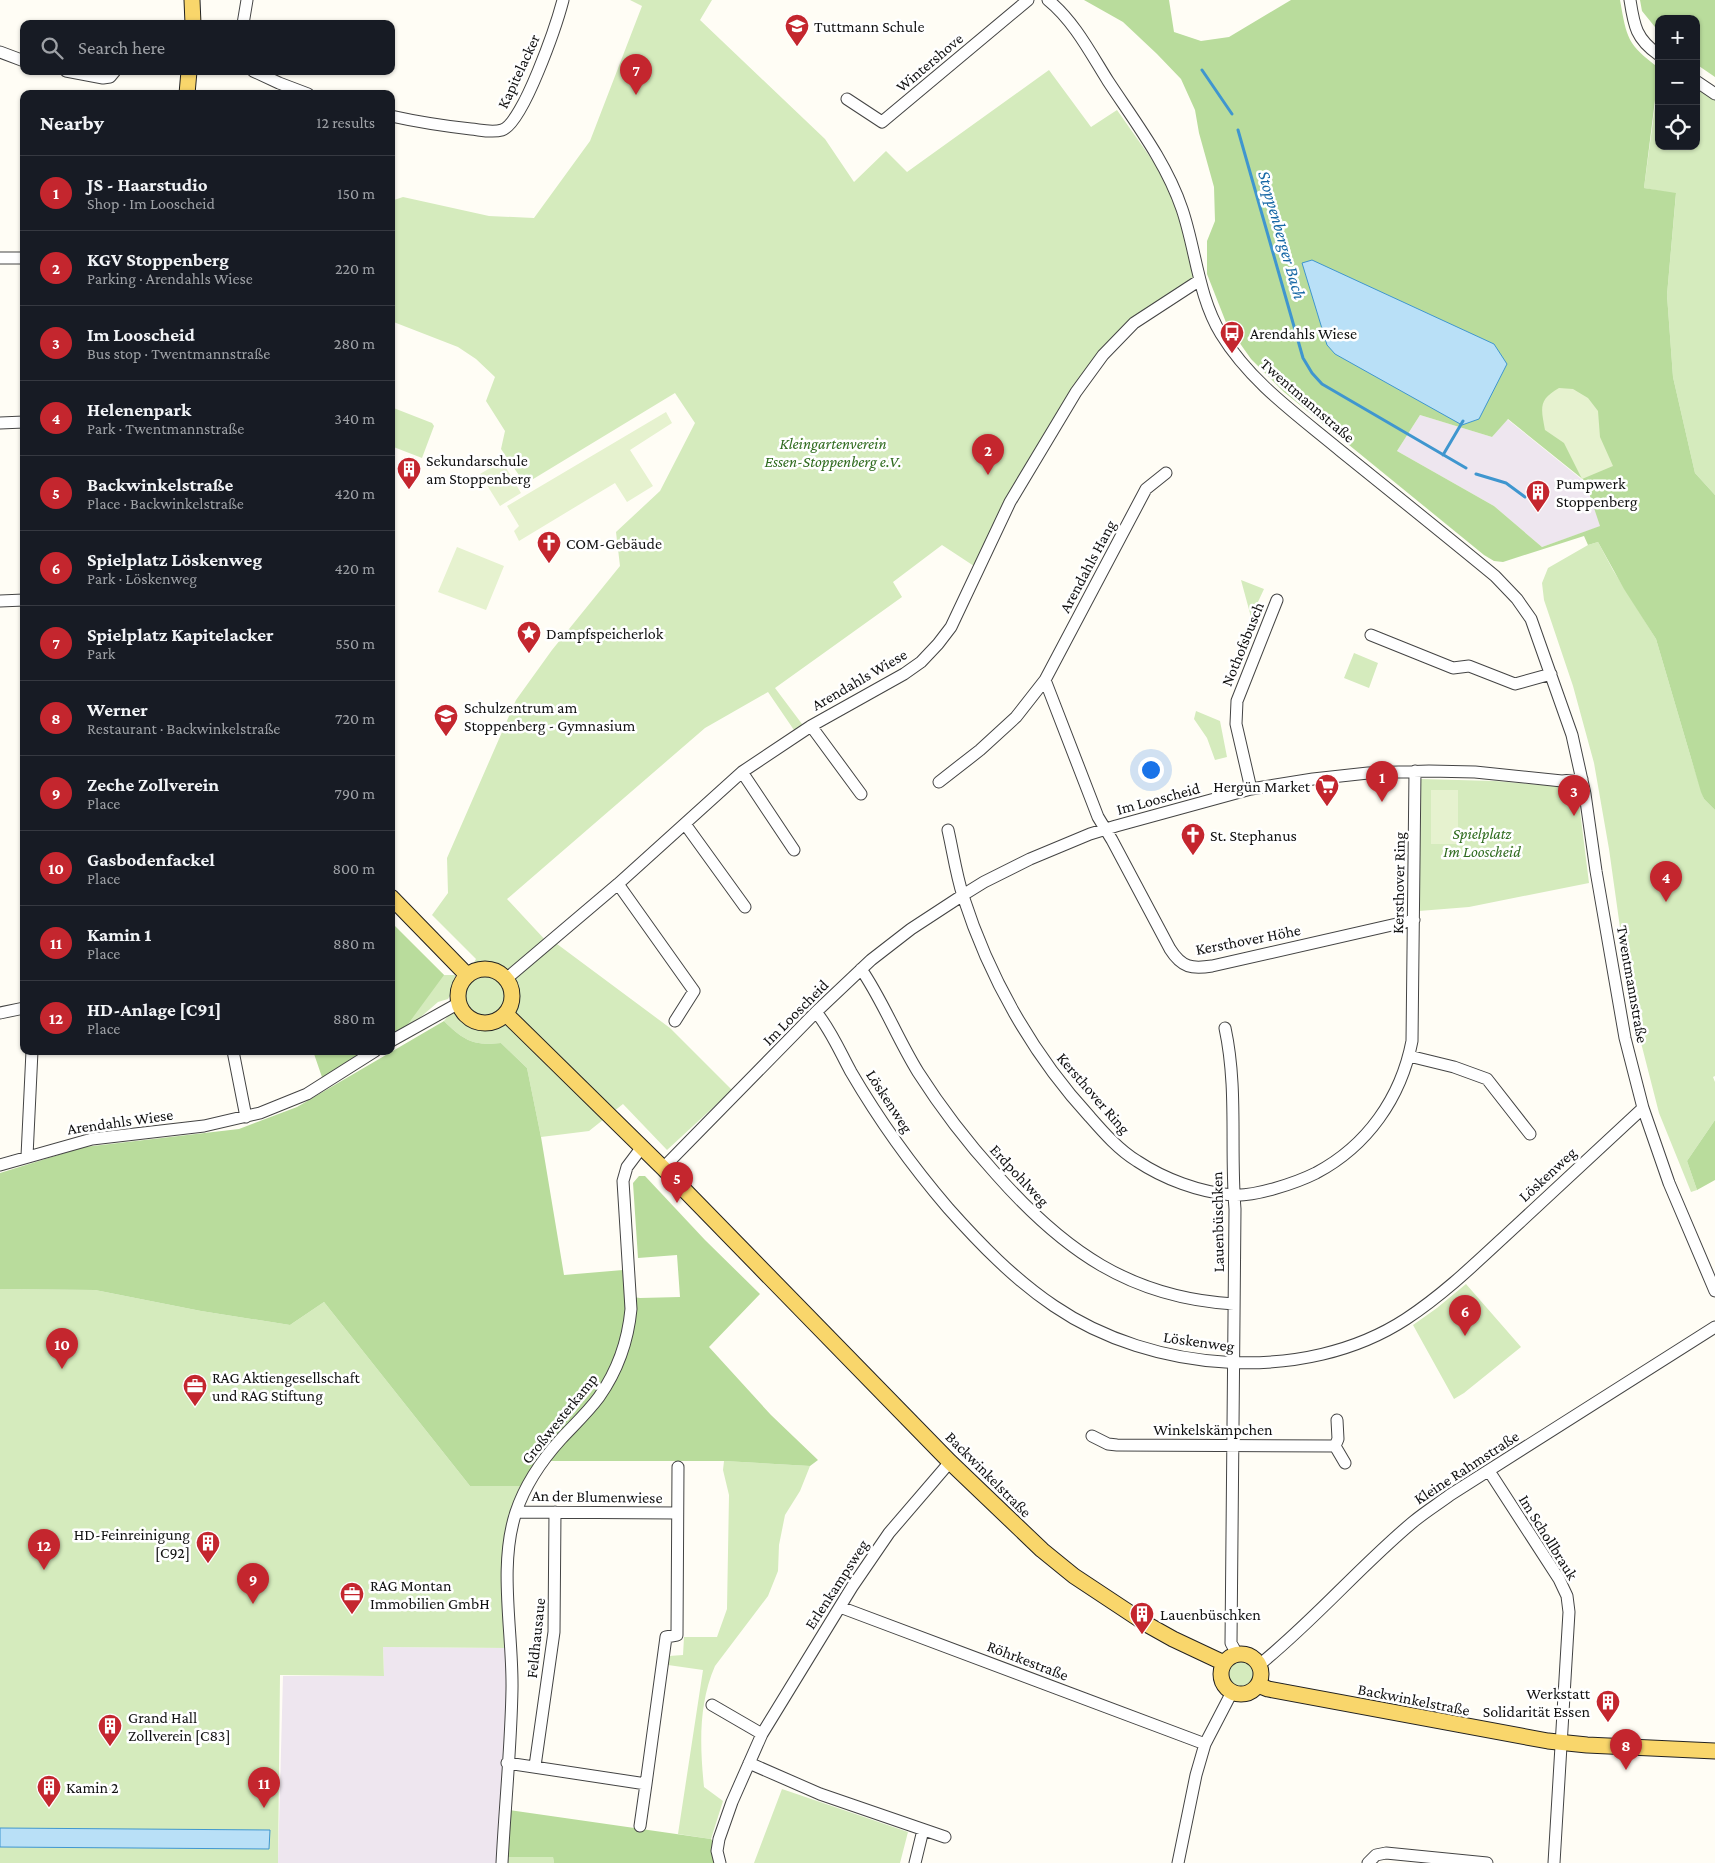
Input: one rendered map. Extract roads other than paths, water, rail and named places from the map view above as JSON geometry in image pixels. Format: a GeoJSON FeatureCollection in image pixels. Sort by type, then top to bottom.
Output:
{"type":"FeatureCollection","features":[{"type":"Feature","properties":{"kind":"main road"},"geometry":{"type":"LineString","coordinates":[[192,0],[193,20]]}},
{"type":"Feature","properties":{"kind":"main road"},"geometry":{"type":"LineString","coordinates":[[187,90],[189,75]]}},
{"type":"Feature","properties":{"kind":"main road"},"geometry":{"type":"LineString","coordinates":[[395,901],[467,975]]}},
{"type":"Feature","properties":{"kind":"main road"},"geometry":{"type":"LineString","coordinates":[[485,968],[496,971],[506,979],[511,987],[512,997],[506,1014],[490,1022],[477,1022],[464,1014],[458,1003],[459,987],[467,975],[485,968]]}},
{"type":"Feature","properties":{"kind":"main road","name":"Backwinkelstraße"},"geometry":{"type":"LineString","coordinates":[[506,1014],[663,1168],[950,1462],[1042,1550],[1074,1576],[1156,1630],[1224,1663]]}},
{"type":"Feature","properties":{"kind":"main road"},"geometry":{"type":"LineString","coordinates":[[1238,1654],[1250,1656],[1259,1665],[1261,1674],[1258,1685],[1247,1693],[1239,1694],[1232,1692],[1226,1688],[1222,1681],[1221,1670],[1224,1663],[1231,1656],[1238,1654]]}},
{"type":"Feature","properties":{"kind":"main road","name":"Backwinkelstraße"},"geometry":{"type":"LineString","coordinates":[[1258,1685],[1268,1690],[1561,1743],[1715,1751]]}},
{"type":"Feature","properties":{"kind":"street"},"geometry":{"type":"LineString","coordinates":[[244,20],[247,0]]}},
{"type":"Feature","properties":{"kind":"street","name":"Kapitelacker"},"geometry":{"type":"LineString","coordinates":[[395,117],[490,131],[502,130],[510,125],[524,100],[550,43],[562,0]]}},
{"type":"Feature","properties":{"kind":"street","name":"Wintershove"},"geometry":{"type":"LineString","coordinates":[[847,99],[882,122],[1028,0]]}},
{"type":"Feature","properties":{"kind":"street"},"geometry":{"type":"LineString","coordinates":[[1630,0],[1635,28],[1639,37],[1655,51]]}},
{"type":"Feature","properties":{"kind":"street","name":"Twentmannstraße"},"geometry":{"type":"LineString","coordinates":[[1057,3],[1158,157],[1182,210],[1209,311],[1220,333],[1238,360],[1261,384],[1507,588],[1531,619],[1572,735],[1582,779],[1625,1038],[1643,1108],[1670,1183],[1715,1291]]}},
{"type":"Feature","properties":{"kind":"street"},"geometry":{"type":"LineString","coordinates":[[0,52],[20,60]]}},
{"type":"Feature","properties":{"kind":"street"},"geometry":{"type":"LineString","coordinates":[[87,75],[103,78],[112,75]]}},
{"type":"Feature","properties":{"kind":"street"},"geometry":{"type":"LineString","coordinates":[[262,75],[297,90]]}},
{"type":"Feature","properties":{"kind":"street"},"geometry":{"type":"LineString","coordinates":[[1700,84],[1715,94]]}},
{"type":"Feature","properties":{"kind":"street"},"geometry":{"type":"LineString","coordinates":[[0,258],[20,258]]}},
{"type":"Feature","properties":{"kind":"street","name":"Arendahls Wiese"},"geometry":{"type":"LineString","coordinates":[[506,979],[618,884],[742,772],[810,726],[896,679],[921,662],[951,627],[1010,502],[1076,392],[1103,355],[1134,323],[1200,280]]}},
{"type":"Feature","properties":{"kind":"street"},"geometry":{"type":"LineString","coordinates":[[0,423],[20,422]]}},
{"type":"Feature","properties":{"kind":"street","name":"Arendahls Hang"},"geometry":{"type":"LineString","coordinates":[[939,782],[980,750],[1016,717],[1045,680],[1146,489],[1166,473]]}},
{"type":"Feature","properties":{"kind":"street"},"geometry":{"type":"LineString","coordinates":[[0,601],[20,600]]}},
{"type":"Feature","properties":{"kind":"street","name":"Nothofsbusch"},"geometry":{"type":"LineString","coordinates":[[1251,789],[1236,724],[1237,701],[1277,600]]}},
{"type":"Feature","properties":{"kind":"street"},"geometry":{"type":"LineString","coordinates":[[1371,635],[1453,668],[1469,666],[1515,684],[1551,674]]}},
{"type":"Feature","properties":{"kind":"street"},"geometry":{"type":"LineString","coordinates":[[1045,680],[1098,817],[1105,829]]}},
{"type":"Feature","properties":{"kind":"street","name":"Arendahls Wiese"},"geometry":{"type":"LineString","coordinates":[[810,726],[861,794]]}},
{"type":"Feature","properties":{"kind":"street","name":"Im Looscheid"},"geometry":{"type":"LineString","coordinates":[[663,1168],[816,1012],[861,969],[911,929],[963,894],[1030,859],[1105,829],[1251,789],[1339,775],[1414,771],[1474,772],[1562,781],[1582,779]]}},
{"type":"Feature","properties":{"kind":"street","name":"Kersthover Ring"},"geometry":{"type":"LineString","coordinates":[[963,894],[983,950],[1008,1002],[1052,1071],[1085,1112],[1117,1146],[1154,1172],[1194,1187],[1234,1195],[1278,1187],[1304,1179],[1329,1166],[1353,1149],[1384,1112],[1394,1094],[1409,1056],[1412,1040],[1413,1013],[1414,771]]}},
{"type":"Feature","properties":{"kind":"street"},"geometry":{"type":"LineString","coordinates":[[742,772],[794,850]]}},
{"type":"Feature","properties":{"kind":"street"},"geometry":{"type":"LineString","coordinates":[[685,824],[746,907]]}},
{"type":"Feature","properties":{"kind":"street","name":"Kersthover Höhe"},"geometry":{"type":"LineString","coordinates":[[1105,829],[1170,949],[1182,963],[1192,968],[1212,966],[1414,920]]}},
{"type":"Feature","properties":{"kind":"street"},"geometry":{"type":"LineString","coordinates":[[948,830],[963,894]]}},
{"type":"Feature","properties":{"kind":"street"},"geometry":{"type":"LineString","coordinates":[[618,884],[694,991],[675,1021]]}},
{"type":"Feature","properties":{"kind":"street","name":"Erdpohlweg"},"geometry":{"type":"LineString","coordinates":[[861,969],[906,1052],[949,1118],[996,1174],[1049,1229],[1100,1265],[1133,1281],[1174,1295],[1234,1304]]}},
{"type":"Feature","properties":{"kind":"street"},"geometry":{"type":"LineString","coordinates":[[395,1039],[458,1003]]}},
{"type":"Feature","properties":{"kind":"street"},"geometry":{"type":"LineString","coordinates":[[0,1013],[20,1009]]}},
{"type":"Feature","properties":{"kind":"street","name":"Löskenweg"},"geometry":{"type":"LineString","coordinates":[[816,1012],[827,1026],[851,1072],[882,1121],[926,1181],[948,1208],[988,1250],[1032,1290],[1078,1321],[1122,1342],[1175,1356],[1234,1363],[1272,1362],[1325,1352],[1368,1338],[1406,1319],[1458,1280],[1643,1108]]}},
{"type":"Feature","properties":{"kind":"street","name":"Lauenbüschken"},"geometry":{"type":"LineString","coordinates":[[1225,1028],[1232,1078],[1234,1195],[1231,1643],[1238,1654]]}},
{"type":"Feature","properties":{"kind":"street"},"geometry":{"type":"LineString","coordinates":[[28,1156],[32,1055]]}},
{"type":"Feature","properties":{"kind":"street"},"geometry":{"type":"LineString","coordinates":[[234,1055],[246,1117]]}},
{"type":"Feature","properties":{"kind":"street","name":"Arendahls Wiese"},"geometry":{"type":"LineString","coordinates":[[0,1165],[92,1138],[204,1126],[273,1109],[300,1097],[368,1055]]}},
{"type":"Feature","properties":{"kind":"street"},"geometry":{"type":"LineString","coordinates":[[1409,1056],[1454,1067],[1487,1080],[1530,1134]]}},
{"type":"Feature","properties":{"kind":"street","name":"Großwesterkamp"},"geometry":{"type":"LineString","coordinates":[[502,1863],[512,1690],[507,1562],[510,1534],[516,1512],[540,1464],[598,1398],[621,1358],[630,1324],[631,1309],[623,1181],[627,1167],[642,1147]]}},
{"type":"Feature","properties":{"kind":"street","name":"Kleine Rahmstraße"},"geometry":{"type":"LineString","coordinates":[[1259,1665],[1371,1560],[1414,1522],[1450,1495],[1715,1327]]}},
{"type":"Feature","properties":{"kind":"street"},"geometry":{"type":"LineString","coordinates":[[1337,1420],[1338,1438],[1335,1446],[1345,1464]]}},
{"type":"Feature","properties":{"kind":"street","name":"Winkelskämpchen"},"geometry":{"type":"LineString","coordinates":[[1092,1436],[1108,1444],[1117,1445],[1335,1446]]}},
{"type":"Feature","properties":{"kind":"street","name":"Erlenkampsweg"},"geometry":{"type":"LineString","coordinates":[[720,1863],[717,1851],[719,1839],[762,1734],[840,1607],[889,1533],[950,1462]]}},
{"type":"Feature","properties":{"kind":"street","name":"An der Blumenwiese"},"geometry":{"type":"LineString","coordinates":[[640,1826],[666,1637],[677,1635],[676,1514],[678,1468]]}},
{"type":"Feature","properties":{"kind":"street","name":"Im Schollbrauk"},"geometry":{"type":"LineString","coordinates":[[1489,1471],[1558,1578],[1567,1596],[1569,1612],[1554,1863]]}},
{"type":"Feature","properties":{"kind":"street","name":"An der Blumenwiese"},"geometry":{"type":"LineString","coordinates":[[516,1512],[676,1514]]}},
{"type":"Feature","properties":{"kind":"street","name":"Feldhausaue"},"geometry":{"type":"LineString","coordinates":[[535,1766],[554,1632],[556,1575],[555,1512]]}},
{"type":"Feature","properties":{"kind":"street","name":"Röhrkestraße"},"geometry":{"type":"LineString","coordinates":[[840,1607],[1205,1744]]}},
{"type":"Feature","properties":{"kind":"street"},"geometry":{"type":"LineString","coordinates":[[1178,1863],[1196,1775],[1205,1744],[1232,1692]]}},
{"type":"Feature","properties":{"kind":"street"},"geometry":{"type":"LineString","coordinates":[[712,1705],[762,1734]]}},
{"type":"Feature","properties":{"kind":"street"},"geometry":{"type":"LineString","coordinates":[[507,1763],[646,1784]]}},
{"type":"Feature","properties":{"kind":"street"},"geometry":{"type":"LineString","coordinates":[[749,1763],[820,1794],[945,1837]]}},
{"type":"Feature","properties":{"kind":"street"},"geometry":{"type":"LineString","coordinates":[[915,1863],[923,1830]]}},
{"type":"Feature","properties":{"kind":"street"},"geometry":{"type":"LineString","coordinates":[[1368,1863],[1376,1855],[1386,1853],[1488,1863]]}},
{"type":"Feature","properties":{"kind":"water"},"geometry":{"type":"Polygon","coordinates":[[[1312,260],[1494,344],[1507,364],[1479,419],[1462,425],[1335,354],[1327,345],[1302,263],[1312,260]]]}},
{"type":"Feature","properties":{"kind":"water"},"geometry":{"type":"Polygon","coordinates":[[[0,1828],[270,1830],[269,1849],[0,1847],[0,1828]]]}},
{"type":"Feature","properties":{"kind":"waterway","name":"Stoppenberger Bach"},"geometry":{"type":"LineString","coordinates":[[1202,70],[1232,114]]}},
{"type":"Feature","properties":{"kind":"waterway","name":"Stoppenberger Bach"},"geometry":{"type":"LineString","coordinates":[[1238,130],[1303,358],[1312,373],[1322,384],[1466,468]]}},
{"type":"Feature","properties":{"kind":"waterway"},"geometry":{"type":"LineString","coordinates":[[1443,455],[1463,421]]}},
{"type":"Feature","properties":{"kind":"waterway","name":"Stoppenberger Bach"},"geometry":{"type":"LineString","coordinates":[[1476,474],[1506,483],[1525,497]]}},
{"type":"Feature","properties":{"kind":"place","name":"Tuttmann Schule"},"geometry":{"type":"Point","coordinates":[797,47]}},
{"type":"Feature","properties":{"kind":"place","name":"Spielplatz Kapitelacker"},"geometry":{"type":"Point","coordinates":[636,95]}},
{"type":"Feature","properties":{"kind":"place","name":"Arendahls Wiese"},"geometry":{"type":"Point","coordinates":[1232,354]}},
{"type":"Feature","properties":{"kind":"place","name":"KGV Stoppenberg"},"geometry":{"type":"Point","coordinates":[988,475]}},
{"type":"Feature","properties":{"kind":"place","name":"Sekundarschule am Stoppenberg"},"geometry":{"type":"Point","coordinates":[409,490]}},
{"type":"Feature","properties":{"kind":"place","name":"Pumpwerk Stoppenberg"},"geometry":{"type":"Point","coordinates":[1538,513]}},
{"type":"Feature","properties":{"kind":"place","name":"COM-Gebäude"},"geometry":{"type":"Point","coordinates":[549,564]}},
{"type":"Feature","properties":{"kind":"place","name":"Dampfspeicherlok"},"geometry":{"type":"Point","coordinates":[529,654]}},
{"type":"Feature","properties":{"kind":"place","name":"Schulzentrum am Stoppenberg - Gymnasium"},"geometry":{"type":"Point","coordinates":[446,737]}},
{"type":"Feature","properties":{"kind":"place","name":"JS - Haarstudio"},"geometry":{"type":"Point","coordinates":[1382,802]}},
{"type":"Feature","properties":{"kind":"place","name":"Hergün Market"},"geometry":{"type":"Point","coordinates":[1327,807]}},
{"type":"Feature","properties":{"kind":"place","name":"Im Looscheid"},"geometry":{"type":"Point","coordinates":[1574,816]}},
{"type":"Feature","properties":{"kind":"place","name":"St. Stephanus"},"geometry":{"type":"Point","coordinates":[1193,856]}},
{"type":"Feature","properties":{"kind":"place","name":"Helenenpark"},"geometry":{"type":"Point","coordinates":[1666,902]}},
{"type":"Feature","properties":{"kind":"place","name":"Backwinkelstraße"},"geometry":{"type":"Point","coordinates":[677,1203]}},
{"type":"Feature","properties":{"kind":"place","name":"Spielplatz Löskenweg"},"geometry":{"type":"Point","coordinates":[1465,1336]}},
{"type":"Feature","properties":{"kind":"place","name":"Gasbodenfackel"},"geometry":{"type":"Point","coordinates":[62,1369]}},
{"type":"Feature","properties":{"kind":"place","name":"RAG Aktiengesellschaft und RAG Stiftung"},"geometry":{"type":"Point","coordinates":[195,1407]}},
{"type":"Feature","properties":{"kind":"place","name":"HD-Feinreinigung [C92]"},"geometry":{"type":"Point","coordinates":[208,1564]}},
{"type":"Feature","properties":{"kind":"place","name":"HD-Anlage [C91]"},"geometry":{"type":"Point","coordinates":[44,1570]}},
{"type":"Feature","properties":{"kind":"place","name":"Zeche Zollverein"},"geometry":{"type":"Point","coordinates":[253,1604]}},
{"type":"Feature","properties":{"kind":"place","name":"RAG Montan Immobilien GmbH"},"geometry":{"type":"Point","coordinates":[352,1615]}},
{"type":"Feature","properties":{"kind":"place","name":"Lauenbüschken"},"geometry":{"type":"Point","coordinates":[1142,1635]}},
{"type":"Feature","properties":{"kind":"place","name":"Werkstatt Solidarität Essen"},"geometry":{"type":"Point","coordinates":[1608,1723]}},
{"type":"Feature","properties":{"kind":"place","name":"Grand Hall Zollverein [C83]"},"geometry":{"type":"Point","coordinates":[110,1747]}},
{"type":"Feature","properties":{"kind":"place","name":"Werner"},"geometry":{"type":"Point","coordinates":[1626,1770]}},
{"type":"Feature","properties":{"kind":"place","name":"Kamin 2"},"geometry":{"type":"Point","coordinates":[49,1808]}},
{"type":"Feature","properties":{"kind":"place","name":"Kamin 1"},"geometry":{"type":"Point","coordinates":[264,1808]}},
{"type":"Feature","properties":{"kind":"park label","name":"Kleingartenverein Essen-Stoppenberg e.V."},"geometry":{"type":"Point","coordinates":[833,452]}},
{"type":"Feature","properties":{"kind":"park label","name":"Spielplatz Im Looscheid"},"geometry":{"type":"Point","coordinates":[1482,842]}}]}
